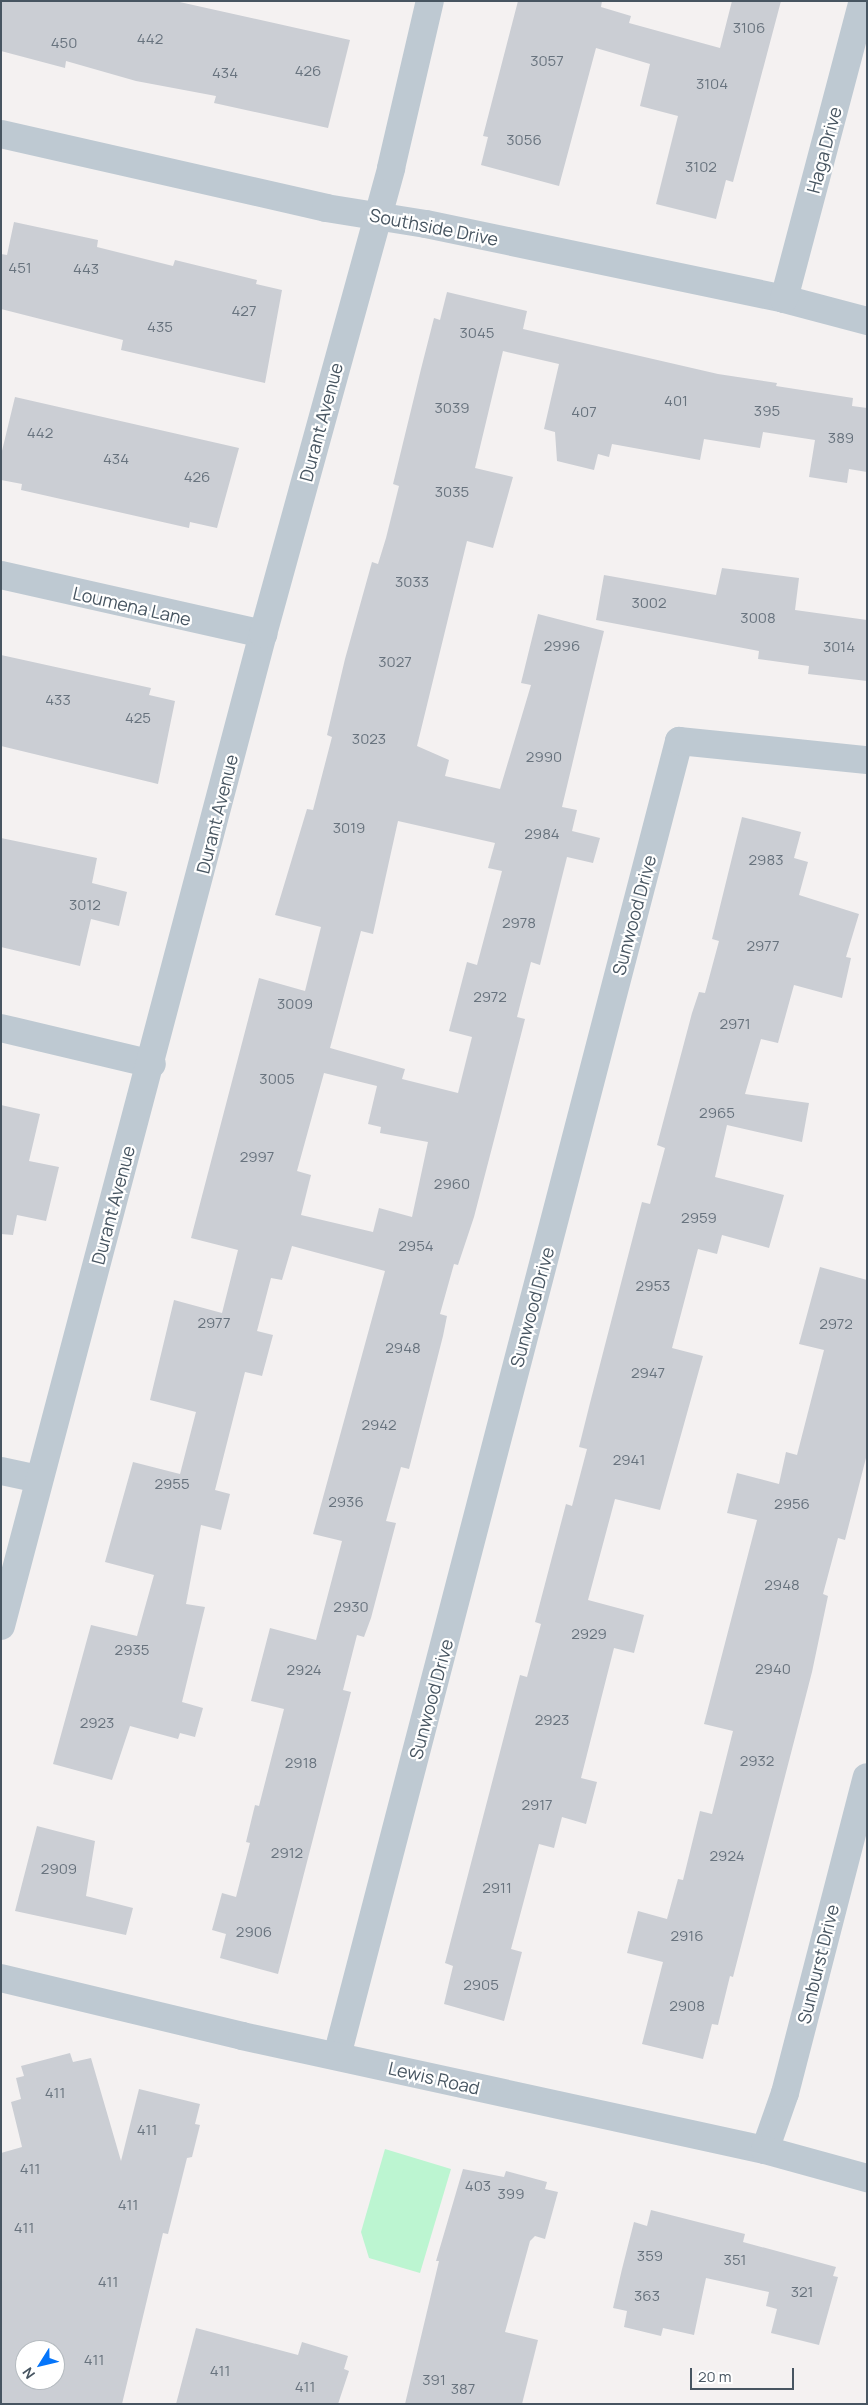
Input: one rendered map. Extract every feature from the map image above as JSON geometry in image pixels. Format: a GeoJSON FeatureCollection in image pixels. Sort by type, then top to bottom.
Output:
{"type":"FeatureCollection","features":[{"type":"Feature","properties":{"kind":"street","name":"Durant Avenue"},"geometry":{"type":"LineString","coordinates":[[1,1626],[38,1479],[152,1064],[263,634],[378,216],[430,1]]}},
{"type":"Feature","properties":{"kind":"street","name":"Haga Drive"},"geometry":{"type":"LineString","coordinates":[[784,299],[863,1]]}},
{"type":"Feature","properties":{"kind":"street","name":"Southside Drive"},"geometry":{"type":"LineString","coordinates":[[1,134],[326,208],[378,216],[784,299],[867,321]]}},
{"type":"Feature","properties":{"kind":"street","name":"Loumena Lane"},"geometry":{"type":"LineString","coordinates":[[1,575],[263,634]]}},
{"type":"Feature","properties":{"kind":"street","name":"Sunwood Drive"},"geometry":{"type":"LineString","coordinates":[[337,2056],[679,741],[867,760]]}},
{"type":"Feature","properties":{"kind":"street"},"geometry":{"type":"LineString","coordinates":[[1,1028],[152,1064]]}},
{"type":"Feature","properties":{"kind":"street"},"geometry":{"type":"LineString","coordinates":[[1,1471],[38,1479]]}},
{"type":"Feature","properties":{"kind":"street","name":"Sunburst Drive"},"geometry":{"type":"LineString","coordinates":[[765,2150],[785,2093],[867,1777]]}},
{"type":"Feature","properties":{"kind":"street","name":"Lewis Road"},"geometry":{"type":"LineString","coordinates":[[1,1978],[337,2056],[765,2150],[867,2178]]}},
{"type":"Feature","properties":{"kind":"green space"},"geometry":{"type":"Polygon","coordinates":[[[385,2149],[451,2169],[420,2273],[369,2258],[361,2232],[385,2149]]]}},
{"type":"Feature","properties":{"kind":"building"},"geometry":{"type":"Polygon","coordinates":[[[1,1],[175,1],[350,40],[328,128],[214,103],[216,96],[136,81],[66,61],[65,68],[1,51],[1,1]]]}},
{"type":"Feature","properties":{"kind":"building"},"geometry":{"type":"Polygon","coordinates":[[[518,1],[602,1],[601,7],[631,16],[629,23],[720,48],[732,1],[781,1],[733,182],[726,180],[716,219],[656,204],[678,116],[640,106],[650,64],[596,48],[559,186],[481,165],[488,137],[483,136],[518,1]]]}},
{"type":"Feature","properties":{"kind":"building"},"geometry":{"type":"Polygon","coordinates":[[[14,222],[98,240],[97,247],[173,266],[175,260],[257,280],[256,284],[282,290],[265,383],[121,350],[123,340],[1,309],[1,254],[7,255],[14,222]]]}},
{"type":"Feature","properties":{"kind":"building"},"geometry":{"type":"Polygon","coordinates":[[[447,292],[527,311],[523,329],[718,374],[777,383],[776,386],[853,398],[852,406],[867,408],[867,472],[849,469],[847,483],[809,477],[815,440],[763,432],[760,448],[704,439],[700,460],[612,444],[609,457],[598,454],[594,470],[557,461],[555,432],[544,429],[559,364],[503,351],[475,468],[513,477],[493,548],[467,541],[417,746],[449,760],[445,776],[500,789],[531,685],[521,683],[538,614],[604,631],[562,807],[577,810],[572,831],[600,838],[593,863],[567,857],[540,965],[531,962],[517,1017],[525,1019],[474,1217],[458,1265],[454,1264],[440,1314],[447,1316],[443,1336],[409,1469],[401,1467],[386,1521],[396,1523],[371,1618],[364,1637],[357,1635],[343,1690],[351,1692],[278,1974],[220,1958],[226,1934],[212,1930],[222,1893],[236,1897],[250,1843],[246,1842],[255,1805],[259,1806],[284,1709],[251,1701],[270,1628],[316,1640],[342,1541],[313,1534],[385,1271],[292,1246],[282,1280],[271,1278],[257,1331],[273,1335],[262,1376],[245,1372],[215,1490],[230,1494],[221,1530],[201,1525],[186,1604],[205,1607],[182,1702],[203,1708],[195,1737],[180,1733],[178,1739],[130,1726],[112,1780],[53,1764],[91,1625],[137,1636],[154,1575],[105,1562],[133,1462],[180,1474],[196,1412],[150,1400],[174,1300],[222,1313],[238,1250],[191,1238],[259,978],[305,991],[321,927],[275,915],[307,809],[313,810],[332,737],[327,735],[345,659],[372,562],[378,564],[386,538],[399,486],[393,484],[421,369],[434,318],[440,320],[447,292]],[[398,821],[373,934],[361,931],[330,1048],[405,1069],[402,1079],[458,1093],[472,1037],[449,1031],[467,962],[477,965],[502,871],[488,868],[495,843],[398,821]],[[324,1073],[297,1171],[311,1175],[301,1215],[373,1232],[379,1208],[412,1217],[428,1142],[380,1133],[381,1127],[368,1124],[377,1086],[324,1073]]]}},
{"type":"Feature","properties":{"kind":"building"},"geometry":{"type":"Polygon","coordinates":[[[15,397],[239,448],[217,528],[190,522],[189,528],[21,490],[22,484],[1,480],[1,455],[15,397]]]}},
{"type":"Feature","properties":{"kind":"building"},"geometry":{"type":"Polygon","coordinates":[[[722,568],[799,578],[795,610],[867,620],[867,681],[808,674],[809,666],[758,659],[759,651],[596,620],[604,575],[716,595],[722,568]]]}},
{"type":"Feature","properties":{"kind":"building"},"geometry":{"type":"Polygon","coordinates":[[[1,655],[151,688],[149,695],[175,701],[158,784],[1,746],[1,655]]]}},
{"type":"Feature","properties":{"kind":"building"},"geometry":{"type":"Polygon","coordinates":[[[742,817],[801,832],[794,858],[808,862],[799,895],[859,914],[846,957],[851,958],[842,998],[794,985],[778,1043],[761,1039],[745,1094],[809,1103],[802,1142],[727,1125],[715,1177],[784,1195],[769,1248],[722,1235],[717,1254],[698,1249],[672,1348],[703,1356],[660,1510],[615,1499],[588,1600],[644,1615],[634,1653],[614,1648],[581,1778],[597,1782],[586,1824],[562,1817],[554,1848],[539,1844],[511,1949],[522,1952],[504,2021],[444,2004],[453,1966],[445,1963],[520,1675],[527,1677],[541,1624],[535,1622],[566,1504],[572,1506],[587,1449],[579,1447],[642,1202],[650,1204],[665,1148],[657,1145],[692,1013],[699,992],[705,993],[719,941],[712,939],[742,817]]]}},
{"type":"Feature","properties":{"kind":"building"},"geometry":{"type":"Polygon","coordinates":[[[1,838],[97,858],[92,883],[127,892],[119,926],[91,919],[80,966],[1,947],[1,838]]]}},
{"type":"Feature","properties":{"kind":"building"},"geometry":{"type":"Polygon","coordinates":[[[1,1105],[40,1114],[29,1161],[59,1167],[46,1221],[17,1215],[13,1235],[1,1234],[1,1105]]]}},
{"type":"Feature","properties":{"kind":"building"},"geometry":{"type":"Polygon","coordinates":[[[820,1267],[867,1280],[867,1454],[845,1540],[838,1538],[823,1594],[828,1596],[812,1672],[733,1977],[730,1976],[718,2025],[712,2024],[703,2059],[642,2044],[663,1962],[627,1953],[638,1911],[667,1919],[678,1879],[683,1880],[700,1811],[712,1814],[733,1731],[704,1724],[757,1520],[727,1513],[737,1473],[779,1484],[786,1452],[797,1455],[824,1350],[799,1344],[820,1267]]]}},
{"type":"Feature","properties":{"kind":"building"},"geometry":{"type":"Polygon","coordinates":[[[37,1826],[95,1841],[86,1896],[133,1908],[126,1935],[15,1911],[37,1826]]]}},
{"type":"Feature","properties":{"kind":"building"},"geometry":{"type":"Polygon","coordinates":[[[70,2053],[73,2062],[91,2058],[121,2161],[139,2089],[200,2104],[195,2124],[200,2125],[192,2157],[187,2158],[168,2234],[163,2233],[122,2404],[1,2404],[1,2153],[22,2147],[11,2102],[21,2099],[16,2078],[24,2076],[21,2066],[70,2053]]]}},
{"type":"Feature","properties":{"kind":"building"},"geometry":{"type":"Polygon","coordinates":[[[463,2169],[504,2177],[506,2171],[547,2182],[545,2189],[558,2192],[545,2239],[535,2236],[530,2241],[505,2332],[538,2340],[522,2404],[405,2404],[439,2261],[436,2261],[463,2169]]]}},
{"type":"Feature","properties":{"kind":"building"},"geometry":{"type":"Polygon","coordinates":[[[651,2210],[745,2234],[743,2242],[836,2267],[833,2276],[838,2277],[819,2345],[771,2333],[777,2309],[766,2306],[769,2292],[706,2278],[694,2335],[663,2328],[661,2336],[624,2327],[627,2311],[613,2308],[622,2269],[634,2222],[647,2226],[651,2210]]]}},
{"type":"Feature","properties":{"kind":"building"},"geometry":{"type":"Polygon","coordinates":[[[196,2328],[298,2355],[302,2342],[348,2356],[344,2369],[349,2371],[338,2404],[176,2404],[196,2328]]]}}]}
